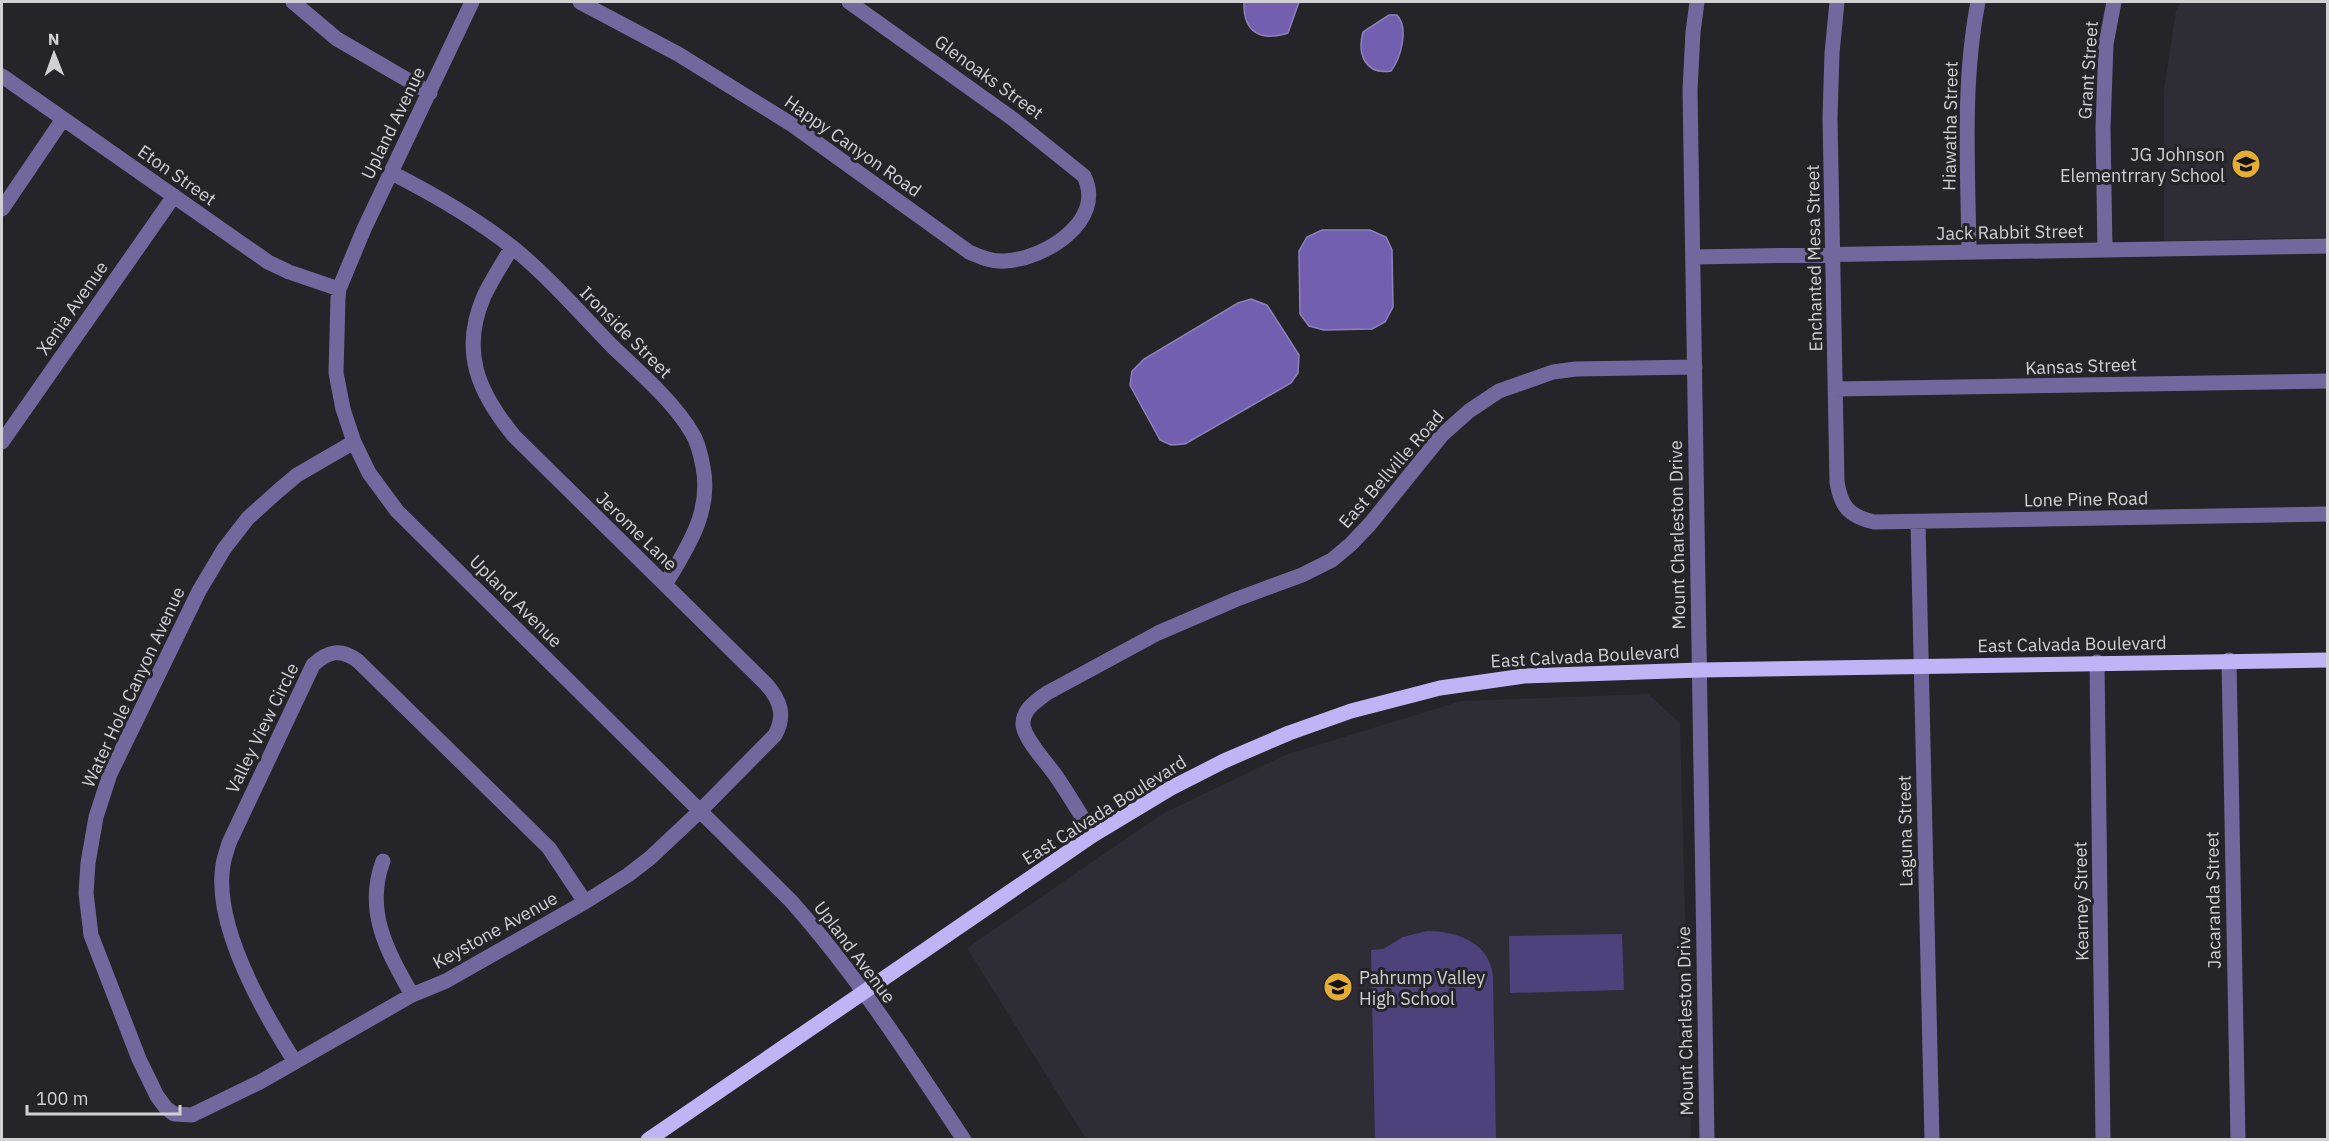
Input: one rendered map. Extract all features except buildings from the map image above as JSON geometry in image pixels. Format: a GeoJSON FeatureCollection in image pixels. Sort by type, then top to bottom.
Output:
{"type":"FeatureCollection","features":[{"type":"Feature","properties":{"kind":"main road","name":"East Calvada Boulevard"},"geometry":{"type":"LineString","coordinates":[[648,1140],[1093,835],[1171,788],[1224,761],[1289,732],[1351,711],[1440,688],[1482,680],[1570,674],[2097,662],[2328,660]]}},
{"type":"Feature","properties":{"kind":"street"},"geometry":{"type":"LineString","coordinates":[[293,2],[337,39],[430,93]]}},
{"type":"Feature","properties":{"kind":"street","name":"Upland Avenue"},"geometry":{"type":"LineString","coordinates":[[472,2],[364,229],[339,289],[335,337],[336,373],[342,409],[354,442],[369,473],[396,510],[792,902],[820,933],[864,992],[964,1140]]}},
{"type":"Feature","properties":{"kind":"street","name":"Happy Canyon Road"},"geometry":{"type":"LineString","coordinates":[[580,2],[678,54],[791,124],[969,252],[985,259],[1004,261],[1023,258],[1049,248],[1075,228],[1086,214],[1090,196]]}},
{"type":"Feature","properties":{"kind":"street","name":"Glenoaks Street"},"geometry":{"type":"LineString","coordinates":[[849,2],[1013,119],[1074,166],[1084,176],[1090,196]]}},
{"type":"Feature","properties":{"kind":"street","name":"Mount Charleston Drive"},"geometry":{"type":"LineString","coordinates":[[1697,2],[1690,90],[1707,1140]]}},
{"type":"Feature","properties":{"kind":"street","name":"Enchanted Mesa Street"},"geometry":{"type":"LineString","coordinates":[[1838,2],[1832,53],[1830,118],[1835,389],[1837,482],[1839,497],[1848,512]]}},
{"type":"Feature","properties":{"kind":"street","name":"Hiawatha Street"},"geometry":{"type":"LineString","coordinates":[[1969,252],[1969,74],[1978,2]]}},
{"type":"Feature","properties":{"kind":"street","name":"Grant Street"},"geometry":{"type":"LineString","coordinates":[[2105,250],[2103,129],[2105,54],[2108,26],[2114,2]]}},
{"type":"Feature","properties":{"kind":"street","name":"Eton Street"},"geometry":{"type":"LineString","coordinates":[[2,76],[268,262],[289,272],[339,289]]}},
{"type":"Feature","properties":{"kind":"street"},"geometry":{"type":"LineString","coordinates":[[2,208],[63,119]]}},
{"type":"Feature","properties":{"kind":"street","name":"Ironside Street"},"geometry":{"type":"LineString","coordinates":[[392,172],[479,223],[512,247],[660,394],[692,431],[704,468],[705,495],[702,514],[694,536],[665,585]]}},
{"type":"Feature","properties":{"kind":"street","name":"Xenia Avenue"},"geometry":{"type":"LineString","coordinates":[[2,442],[174,196]]}},
{"type":"Feature","properties":{"kind":"street","name":"Jack Rabbit Street"},"geometry":{"type":"LineString","coordinates":[[1693,257],[2328,246]]}},
{"type":"Feature","properties":{"kind":"street","name":"Jerome Lane"},"geometry":{"type":"LineString","coordinates":[[512,247],[485,294],[473,336],[474,359],[484,394],[494,412],[514,436],[766,684],[776,696],[780,706],[781,725],[776,735],[700,811]]}},
{"type":"Feature","properties":{"kind":"street","name":"East Bellville Road"},"geometry":{"type":"LineString","coordinates":[[1093,835],[1026,734],[1023,723],[1033,703],[1047,693],[1158,633],[1237,599],[1302,575],[1332,560],[1370,524],[1442,435],[1499,391],[1553,372],[1695,367]]}},
{"type":"Feature","properties":{"kind":"street","name":"Kansas Street"},"geometry":{"type":"LineString","coordinates":[[1835,389],[2328,381]]}},
{"type":"Feature","properties":{"kind":"street","name":"Water Hole Canyon Avenue"},"geometry":{"type":"LineString","coordinates":[[295,1062],[192,1115],[174,1114],[166,1108],[157,1096],[139,1059],[91,935],[86,893],[88,863],[96,817],[110,774],[199,591],[224,549],[248,518],[297,475],[354,442]]}},
{"type":"Feature","properties":{"kind":"street","name":"Lone Pine Road"},"geometry":{"type":"LineString","coordinates":[[1848,512],[1860,519],[1874,522],[2328,514]]}},
{"type":"Feature","properties":{"kind":"street","name":"Laguna Street"},"geometry":{"type":"LineString","coordinates":[[1918,522],[1932,1140]]}},
{"type":"Feature","properties":{"kind":"street","name":"Valley View Circle"},"geometry":{"type":"LineString","coordinates":[[295,1062],[250,983],[234,945],[227,918],[222,878],[223,864],[229,843],[313,665],[330,652],[349,654],[358,661],[549,848],[585,902]]}},
{"type":"Feature","properties":{"kind":"street","name":"Jacaranda Street"},"geometry":{"type":"LineString","coordinates":[[2229,660],[2238,1140]]}},
{"type":"Feature","properties":{"kind":"street","name":"Kearney Street"},"geometry":{"type":"LineString","coordinates":[[2097,662],[2103,1140]]}},
{"type":"Feature","properties":{"kind":"street","name":"Keystone Avenue"},"geometry":{"type":"LineString","coordinates":[[295,1062],[412,995],[446,981],[585,902],[650,858],[700,811]]}},
{"type":"Feature","properties":{"kind":"street"},"geometry":{"type":"LineString","coordinates":[[383,861],[377,884],[380,930],[387,950],[412,995]]}},
{"type":"Feature","properties":{"kind":"shaded area"},"geometry":{"type":"Polygon","coordinates":[[[1244,2],[1299,2],[1288,33],[1269,36],[1255,32],[1250,27],[1244,12],[1244,2]]]}},
{"type":"Feature","properties":{"kind":"shaded area","name":"JG Johnson Elementrrary School"},"geometry":{"type":"Polygon","coordinates":[[[2180,2],[2327,2],[2327,237],[2164,241],[2164,90],[2176,11],[2180,2]]]}},
{"type":"Feature","properties":{"kind":"shaded area"},"geometry":{"type":"Polygon","coordinates":[[[1389,15],[1397,15],[1403,27],[1398,59],[1391,71],[1375,70],[1369,66],[1362,55],[1363,32],[1389,15]]]}},
{"type":"Feature","properties":{"kind":"shaded area"},"geometry":{"type":"Polygon","coordinates":[[[1322,230],[1370,230],[1386,237],[1392,250],[1393,307],[1385,322],[1372,329],[1324,330],[1309,326],[1300,314],[1299,251],[1307,237],[1322,230]]]}},
{"type":"Feature","properties":{"kind":"shaded area"},"geometry":{"type":"Polygon","coordinates":[[[1251,299],[1267,305],[1299,355],[1298,373],[1291,383],[1185,444],[1171,445],[1160,440],[1130,385],[1132,371],[1144,359],[1238,303],[1251,299]]]}},
{"type":"Feature","properties":{"kind":"shaded area","name":"Pahrump Valley High School"},"geometry":{"type":"Polygon","coordinates":[[[1648,694],[1680,723],[1691,1139],[1086,1139],[967,948],[1162,814],[1285,755],[1461,701],[1648,694]]]}},
{"type":"Feature","properties":{"kind":"shaded area"},"geometry":{"type":"Polygon","coordinates":[[[1427,931],[1450,933],[1470,941],[1486,955],[1491,965],[1496,1139],[1375,1139],[1371,950],[1383,949],[1403,937],[1427,931]]]}},
{"type":"Feature","properties":{"kind":"shaded area"},"geometry":{"type":"Polygon","coordinates":[[[1622,934],[1624,990],[1510,993],[1509,936],[1622,934]]]}},
{"type":"Feature","properties":{"kind":"place","name":"JG Johnson Elementrrary School"},"geometry":{"type":"Point","coordinates":[2246,164]}},
{"type":"Feature","properties":{"kind":"place","name":"Pahrump Valley High School"},"geometry":{"type":"Point","coordinates":[1338,987]}}]}
